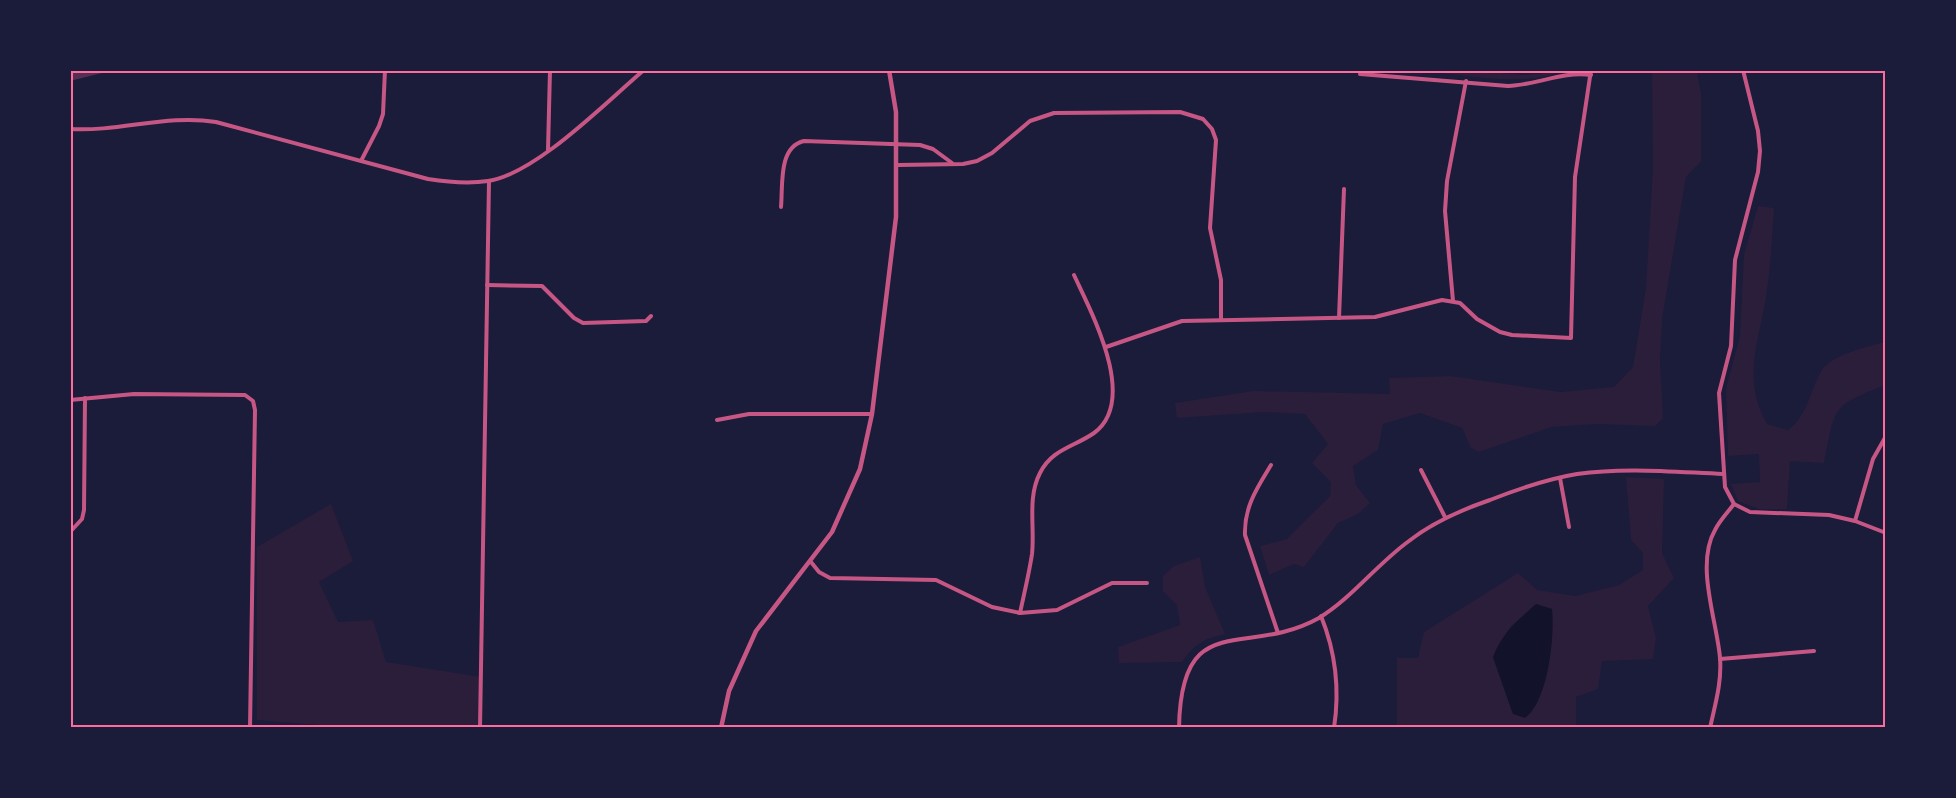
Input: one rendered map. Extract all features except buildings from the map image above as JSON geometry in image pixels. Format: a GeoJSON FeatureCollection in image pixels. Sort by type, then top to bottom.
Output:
{"type":"FeatureCollection","features":[{"type":"Feature","properties":{"kind":"street"},"geometry":{"type":"LineString","coordinates":[[361,161],[380,126],[383,114],[385,70]]}},
{"type":"Feature","properties":{"kind":"street"},"geometry":{"type":"LineString","coordinates":[[548,151],[550,70]]}},
{"type":"Feature","properties":{"kind":"street"},"geometry":{"type":"LineString","coordinates":[[70,129],[94,130],[169,119],[192,118],[216,122],[428,179],[449,182],[489,181],[507,175],[548,151],[644,70]]}},
{"type":"Feature","properties":{"kind":"street"},"geometry":{"type":"LineString","coordinates":[[721,728],[729,691],[756,631],[832,532],[860,469],[872,414],[894,244],[898,165],[895,99],[889,70]]}},
{"type":"Feature","properties":{"kind":"street"},"geometry":{"type":"LineString","coordinates":[[1743,70],[1758,131],[1760,151],[1758,172],[1735,260],[1731,346],[1719,393],[1725,487],[1734,504],[1750,512],[1829,515],[1886,532]]}},
{"type":"Feature","properties":{"kind":"street"},"geometry":{"type":"LineString","coordinates":[[1106,346],[1182,321],[1376,317],[1432,301],[1453,301],[1500,332],[1512,335],[1570,338],[1575,177],[1591,73],[1574,73],[1525,86],[1360,74]]}},
{"type":"Feature","properties":{"kind":"street"},"geometry":{"type":"LineString","coordinates":[[1453,301],[1445,211],[1447,181],[1466,81]]}},
{"type":"Feature","properties":{"kind":"street"},"geometry":{"type":"LineString","coordinates":[[898,165],[970,163],[984,158],[1030,121],[1054,112],[1180,112],[1196,116],[1208,124],[1216,140],[1210,222],[1221,280],[1221,320]]}},
{"type":"Feature","properties":{"kind":"street"},"geometry":{"type":"LineString","coordinates":[[781,207],[786,157],[789,150],[798,142],[897,143],[926,146],[953,163]]}},
{"type":"Feature","properties":{"kind":"street"},"geometry":{"type":"LineString","coordinates":[[480,728],[489,181]]}},
{"type":"Feature","properties":{"kind":"street"},"geometry":{"type":"LineString","coordinates":[[1339,318],[1344,189]]}},
{"type":"Feature","properties":{"kind":"street"},"geometry":{"type":"LineString","coordinates":[[1020,613],[1031,556],[1034,488],[1045,463],[1055,453],[1088,437],[1104,422],[1111,402],[1106,346],[1074,275]]}},
{"type":"Feature","properties":{"kind":"street"},"geometry":{"type":"LineString","coordinates":[[487,285],[542,286],[574,318],[583,323],[646,321],[651,316]]}},
{"type":"Feature","properties":{"kind":"street"},"geometry":{"type":"LineString","coordinates":[[70,400],[134,394],[245,395],[253,401],[255,410],[250,728]]}},
{"type":"Feature","properties":{"kind":"street"},"geometry":{"type":"LineString","coordinates":[[70,532],[82,519],[84,510],[85,398]]}},
{"type":"Feature","properties":{"kind":"street"},"geometry":{"type":"LineString","coordinates":[[717,420],[749,414],[872,414]]}},
{"type":"Feature","properties":{"kind":"street"},"geometry":{"type":"LineString","coordinates":[[1855,521],[1873,459],[1886,436]]}},
{"type":"Feature","properties":{"kind":"street"},"geometry":{"type":"LineString","coordinates":[[1271,465],[1250,502],[1245,518],[1245,535],[1278,633]]}},
{"type":"Feature","properties":{"kind":"street"},"geometry":{"type":"LineString","coordinates":[[1421,470],[1445,517]]}},
{"type":"Feature","properties":{"kind":"street"},"geometry":{"type":"LineString","coordinates":[[1179,728],[1181,685],[1185,673],[1200,655],[1219,643],[1290,630],[1321,616],[1409,540],[1445,517],[1523,487],[1560,478],[1601,472],[1723,474]]}},
{"type":"Feature","properties":{"kind":"street"},"geometry":{"type":"LineString","coordinates":[[1560,478],[1569,527]]}},
{"type":"Feature","properties":{"kind":"street"},"geometry":{"type":"LineString","coordinates":[[1710,728],[1719,686],[1720,659],[1708,592],[1708,553],[1714,530],[1734,504]]}},
{"type":"Feature","properties":{"kind":"street"},"geometry":{"type":"LineString","coordinates":[[811,562],[819,572],[830,578],[936,580],[992,607],[1020,613],[1057,610],[1112,583],[1147,583]]}},
{"type":"Feature","properties":{"kind":"street"},"geometry":{"type":"LineString","coordinates":[[1321,616],[1328,634],[1337,680],[1334,728]]}},
{"type":"Feature","properties":{"kind":"street"},"geometry":{"type":"LineString","coordinates":[[1720,659],[1814,651]]}},
{"type":"Feature","properties":{"kind":"shaded area"},"geometry":{"type":"Polygon","coordinates":[[[1419,71],[1479,71],[1523,75],[1564,71],[1528,79],[1510,79],[1419,71]]]}},
{"type":"Feature","properties":{"kind":"shaded area"},"geometry":{"type":"Polygon","coordinates":[[[1652,71],[1697,71],[1701,94],[1701,161],[1686,177],[1662,319],[1660,361],[1663,418],[1655,426],[1596,424],[1551,427],[1479,452],[1471,448],[1462,428],[1420,413],[1383,424],[1378,450],[1353,466],[1356,485],[1370,503],[1358,514],[1338,523],[1304,567],[1294,564],[1269,575],[1260,546],[1287,539],[1330,496],[1331,482],[1312,463],[1328,444],[1305,414],[1263,412],[1177,418],[1175,403],[1253,391],[1390,394],[1389,378],[1450,376],[1561,392],[1614,387],[1633,367],[1646,288],[1653,169],[1652,71]]]}},
{"type":"Feature","properties":{"kind":"shaded area"},"geometry":{"type":"Polygon","coordinates":[[[1758,206],[1774,208],[1768,280],[1754,373],[1759,406],[1767,424],[1788,430],[1800,417],[1822,370],[1827,365],[1851,352],[1885,342],[1885,385],[1854,398],[1838,411],[1831,430],[1824,463],[1790,461],[1787,509],[1759,509],[1738,501],[1731,484],[1760,482],[1759,454],[1728,456],[1726,388],[1740,336],[1744,255],[1758,206]]]}},
{"type":"Feature","properties":{"kind":"shaded area"},"geometry":{"type":"Polygon","coordinates":[[[1626,477],[1664,479],[1662,553],[1674,578],[1648,606],[1656,638],[1653,659],[1602,661],[1598,689],[1576,697],[1576,727],[1397,728],[1397,658],[1418,658],[1424,632],[1518,573],[1537,590],[1575,596],[1619,585],[1643,570],[1643,553],[1631,540],[1626,477]],[[1536,605],[1510,627],[1493,657],[1513,714],[1552,609],[1536,605]]]}},
{"type":"Feature","properties":{"kind":"shaded area"},"geometry":{"type":"Polygon","coordinates":[[[331,504],[353,561],[319,582],[338,622],[373,620],[386,662],[481,677],[480,727],[357,728],[257,720],[257,547],[331,504]]]}},
{"type":"Feature","properties":{"kind":"shaded area"},"geometry":{"type":"Polygon","coordinates":[[[1200,557],[1205,587],[1225,634],[1200,643],[1182,662],[1119,663],[1118,647],[1180,625],[1177,605],[1163,591],[1163,576],[1174,566],[1200,557]]]}},
{"type":"Feature","properties":{"kind":"shaded area"},"geometry":{"type":"Polygon","coordinates":[[[1536,604],[1552,609],[1551,651],[1539,698],[1533,710],[1525,718],[1513,714],[1493,657],[1506,634],[1536,604]]]}}]}
